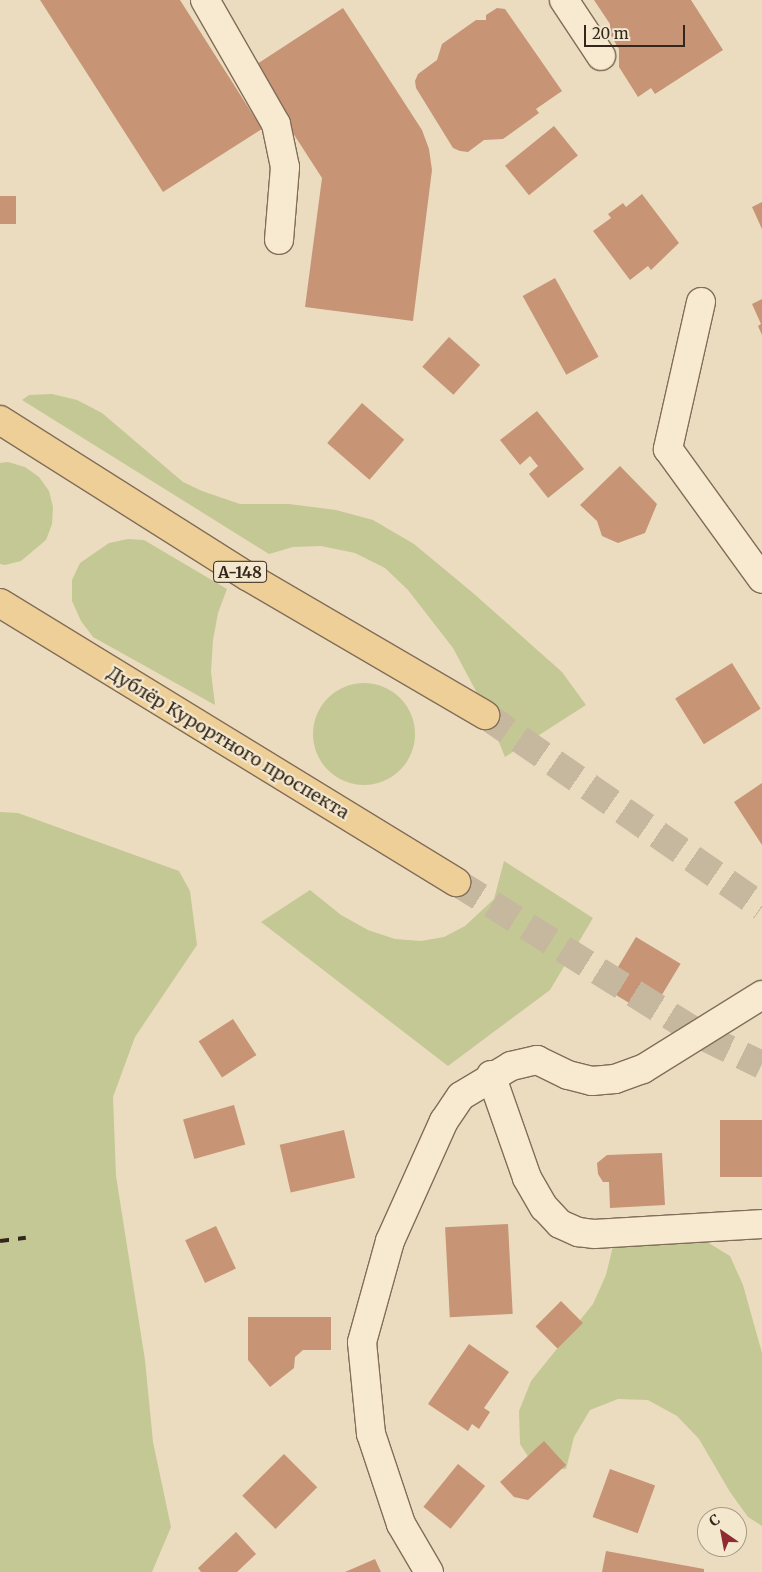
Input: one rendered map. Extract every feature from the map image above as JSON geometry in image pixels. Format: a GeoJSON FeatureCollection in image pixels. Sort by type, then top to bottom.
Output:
{"type":"FeatureCollection","features":[{"type":"Feature","properties":{"kind":"main road","name":"А-148"},"geometry":{"type":"LineString","coordinates":[[0,420],[247,576],[485,715]]}},
{"type":"Feature","properties":{"kind":"main road","name":"Дублёр Курортного проспекта"},"geometry":{"type":"LineString","coordinates":[[0,603],[456,882]]}},
{"type":"Feature","properties":{"kind":"street"},"geometry":{"type":"LineString","coordinates":[[206,0],[276,124],[285,167],[279,240]]}},
{"type":"Feature","properties":{"kind":"street"},"geometry":{"type":"LineString","coordinates":[[564,0],[601,56]]}},
{"type":"Feature","properties":{"kind":"street"},"geometry":{"type":"LineString","coordinates":[[701,302],[668,449],[762,579]]}},
{"type":"Feature","properties":{"kind":"street"},"geometry":{"type":"LineString","coordinates":[[429,1572],[401,1524],[372,1434],[362,1342],[390,1241],[444,1121],[461,1096],[491,1076],[523,1061],[537,1060],[568,1074],[592,1081],[615,1079],[643,1069],[762,995]]}},
{"type":"Feature","properties":{"kind":"street"},"geometry":{"type":"LineString","coordinates":[[491,1076],[527,1178],[544,1207],[560,1224],[578,1232],[595,1234],[762,1224]]}},
{"type":"Feature","properties":{"kind":"green space"},"geometry":{"type":"Polygon","coordinates":[[[52,394],[77,400],[102,413],[183,482],[202,491],[240,504],[289,504],[336,510],[373,520],[414,544],[473,593],[562,672],[586,705],[505,757],[485,708],[453,648],[408,590],[385,568],[355,553],[321,546],[293,547],[269,554],[22,400],[29,395],[52,394]]]}},
{"type":"Feature","properties":{"kind":"green space"},"geometry":{"type":"Polygon","coordinates":[[[8,462],[25,467],[39,477],[49,491],[53,507],[52,524],[46,540],[21,561],[5,565],[0,564],[0,463],[8,462]]]}},
{"type":"Feature","properties":{"kind":"green space"},"geometry":{"type":"Polygon","coordinates":[[[128,539],[144,540],[227,589],[218,613],[213,640],[211,672],[215,705],[93,637],[81,621],[72,601],[72,580],[80,563],[109,543],[128,539]]]}},
{"type":"Feature","properties":{"kind":"green space"},"geometry":{"type":"Polygon","coordinates":[[[364,683],[384,687],[400,698],[411,714],[415,734],[411,754],[400,770],[384,781],[364,785],[344,781],[328,770],[317,754],[313,734],[317,714],[328,698],[344,687],[364,683]]]}},
{"type":"Feature","properties":{"kind":"green space"},"geometry":{"type":"Polygon","coordinates":[[[0,812],[18,813],[179,871],[190,891],[197,945],[135,1037],[113,1097],[116,1176],[145,1360],[153,1442],[171,1527],[152,1572],[0,1572],[0,812]]]}},
{"type":"Feature","properties":{"kind":"green space"},"geometry":{"type":"Polygon","coordinates":[[[504,861],[593,918],[550,990],[448,1066],[261,922],[310,890],[341,915],[368,930],[395,939],[421,941],[444,937],[465,926],[494,899],[504,861]]]}},
{"type":"Feature","properties":{"kind":"green space"},"geometry":{"type":"Polygon","coordinates":[[[625,1233],[707,1242],[730,1256],[743,1285],[762,1353],[762,1526],[748,1517],[747,1507],[741,1507],[730,1492],[699,1439],[677,1416],[648,1400],[618,1399],[590,1410],[574,1437],[566,1469],[536,1469],[520,1444],[519,1411],[531,1381],[593,1304],[606,1275],[614,1242],[625,1233]]]}},
{"type":"Feature","properties":{"kind":"building"},"geometry":{"type":"Polygon","coordinates":[[[40,0],[180,0],[262,129],[163,192],[40,0]]]}},
{"type":"Feature","properties":{"kind":"building"},"geometry":{"type":"Polygon","coordinates":[[[594,0],[691,0],[723,50],[655,94],[651,88],[638,97],[619,67],[619,49],[610,34],[610,24],[594,0]]]}},
{"type":"Feature","properties":{"kind":"building"},"geometry":{"type":"Polygon","coordinates":[[[343,8],[422,130],[429,149],[432,170],[413,321],[305,307],[322,178],[251,68],[343,8]]]}},
{"type":"Feature","properties":{"kind":"building"},"geometry":{"type":"Polygon","coordinates":[[[497,8],[505,9],[562,91],[536,109],[539,113],[503,139],[484,140],[468,152],[460,151],[453,148],[416,88],[415,81],[418,74],[437,60],[442,44],[476,20],[486,20],[486,15],[497,8]]]}},
{"type":"Feature","properties":{"kind":"building"},"geometry":{"type":"Polygon","coordinates":[[[554,126],[578,156],[529,195],[505,166],[554,126]]]}},
{"type":"Feature","properties":{"kind":"building"},"geometry":{"type":"Polygon","coordinates":[[[642,194],[679,243],[651,270],[648,266],[630,280],[593,231],[611,218],[608,214],[623,203],[626,207],[642,194]]]}},
{"type":"Feature","properties":{"kind":"building"},"geometry":{"type":"Polygon","coordinates":[[[0,196],[16,196],[16,224],[0,224],[0,196]]]}},
{"type":"Feature","properties":{"kind":"building"},"geometry":{"type":"Polygon","coordinates":[[[762,202],[762,229],[752,207],[762,202]]]}},
{"type":"Feature","properties":{"kind":"building"},"geometry":{"type":"Polygon","coordinates":[[[555,278],[599,357],[566,375],[523,296],[555,278]]]}},
{"type":"Feature","properties":{"kind":"building"},"geometry":{"type":"Polygon","coordinates":[[[762,299],[762,335],[758,326],[761,324],[752,304],[762,299]]]}},
{"type":"Feature","properties":{"kind":"building"},"geometry":{"type":"Polygon","coordinates":[[[449,337],[480,365],[453,395],[422,367],[449,337]]]}},
{"type":"Feature","properties":{"kind":"building"},"geometry":{"type":"Polygon","coordinates":[[[362,403],[404,440],[369,480],[327,443],[362,403]]]}},
{"type":"Feature","properties":{"kind":"building"},"geometry":{"type":"Polygon","coordinates":[[[537,411],[584,469],[548,498],[529,474],[538,466],[530,456],[520,465],[500,440],[537,411]]]}},
{"type":"Feature","properties":{"kind":"building"},"geometry":{"type":"Polygon","coordinates":[[[620,466],[657,504],[645,533],[618,543],[602,536],[597,521],[580,505],[620,466]]]}},
{"type":"Feature","properties":{"kind":"building"},"geometry":{"type":"Polygon","coordinates":[[[732,663],[761,709],[704,744],[675,699],[732,663]]]}},
{"type":"Feature","properties":{"kind":"building"},"geometry":{"type":"Polygon","coordinates":[[[762,783],[762,845],[734,802],[762,783]]]}},
{"type":"Feature","properties":{"kind":"building"},"geometry":{"type":"Polygon","coordinates":[[[636,937],[681,964],[650,1015],[605,988],[636,937]]]}},
{"type":"Feature","properties":{"kind":"building"},"geometry":{"type":"Polygon","coordinates":[[[233,1019],[256,1055],[222,1077],[199,1041],[233,1019]]]}},
{"type":"Feature","properties":{"kind":"building"},"geometry":{"type":"Polygon","coordinates":[[[234,1105],[245,1144],[194,1159],[183,1120],[234,1105]]]}},
{"type":"Feature","properties":{"kind":"building"},"geometry":{"type":"Polygon","coordinates":[[[720,1120],[762,1120],[762,1177],[720,1177],[720,1120]]]}},
{"type":"Feature","properties":{"kind":"building"},"geometry":{"type":"Polygon","coordinates":[[[344,1130],[355,1178],[291,1193],[280,1145],[344,1130]]]}},
{"type":"Feature","properties":{"kind":"building"},"geometry":{"type":"Polygon","coordinates":[[[662,1153],[665,1205],[610,1208],[609,1182],[603,1182],[598,1174],[597,1163],[607,1155],[662,1153]]]}},
{"type":"Feature","properties":{"kind":"building"},"geometry":{"type":"Polygon","coordinates":[[[508,1224],[513,1314],[450,1317],[445,1227],[508,1224]]]}},
{"type":"Feature","properties":{"kind":"building"},"geometry":{"type":"Polygon","coordinates":[[[216,1226],[236,1269],[205,1283],[185,1240],[216,1226]]]}},
{"type":"Feature","properties":{"kind":"building"},"geometry":{"type":"Polygon","coordinates":[[[561,1301],[583,1323],[557,1348],[536,1326],[561,1301]]]}},
{"type":"Feature","properties":{"kind":"building"},"geometry":{"type":"Polygon","coordinates":[[[248,1317],[331,1317],[331,1350],[303,1350],[295,1357],[294,1368],[270,1387],[248,1360],[248,1317]]]}},
{"type":"Feature","properties":{"kind":"building"},"geometry":{"type":"Polygon","coordinates":[[[469,1344],[509,1372],[484,1408],[490,1412],[479,1429],[472,1424],[468,1431],[428,1404],[469,1344]]]}},
{"type":"Feature","properties":{"kind":"building"},"geometry":{"type":"Polygon","coordinates":[[[544,1441],[566,1465],[528,1500],[514,1497],[500,1482],[544,1441]]]}},
{"type":"Feature","properties":{"kind":"building"},"geometry":{"type":"Polygon","coordinates":[[[284,1454],[317,1487],[276,1529],[242,1496],[284,1454]]]}},
{"type":"Feature","properties":{"kind":"building"},"geometry":{"type":"Polygon","coordinates":[[[458,1464],[485,1486],[451,1529],[423,1507],[458,1464]]]}},
{"type":"Feature","properties":{"kind":"building"},"geometry":{"type":"Polygon","coordinates":[[[610,1469],[655,1485],[638,1533],[593,1517],[610,1469]]]}},
{"type":"Feature","properties":{"kind":"building"},"geometry":{"type":"Polygon","coordinates":[[[236,1532],[256,1554],[237,1572],[201,1572],[198,1568],[236,1532]]]}},
{"type":"Feature","properties":{"kind":"building"},"geometry":{"type":"Polygon","coordinates":[[[606,1551],[704,1569],[704,1572],[602,1572],[606,1551]]]}},
{"type":"Feature","properties":{"kind":"building"},"geometry":{"type":"Polygon","coordinates":[[[375,1559],[381,1572],[345,1572],[375,1559]]]}},
{"type":"Feature","properties":{"kind":"tunnel"},"geometry":{"type":"LineString","coordinates":[[485,715],[762,907]]}},
{"type":"Feature","properties":{"kind":"tunnel"},"geometry":{"type":"LineString","coordinates":[[456,882],[704,1037],[762,1065]]}},
{"type":"Feature","properties":{"kind":"railway"},"geometry":{"type":"LineString","coordinates":[[0,1241],[26,1238]]}}]}
